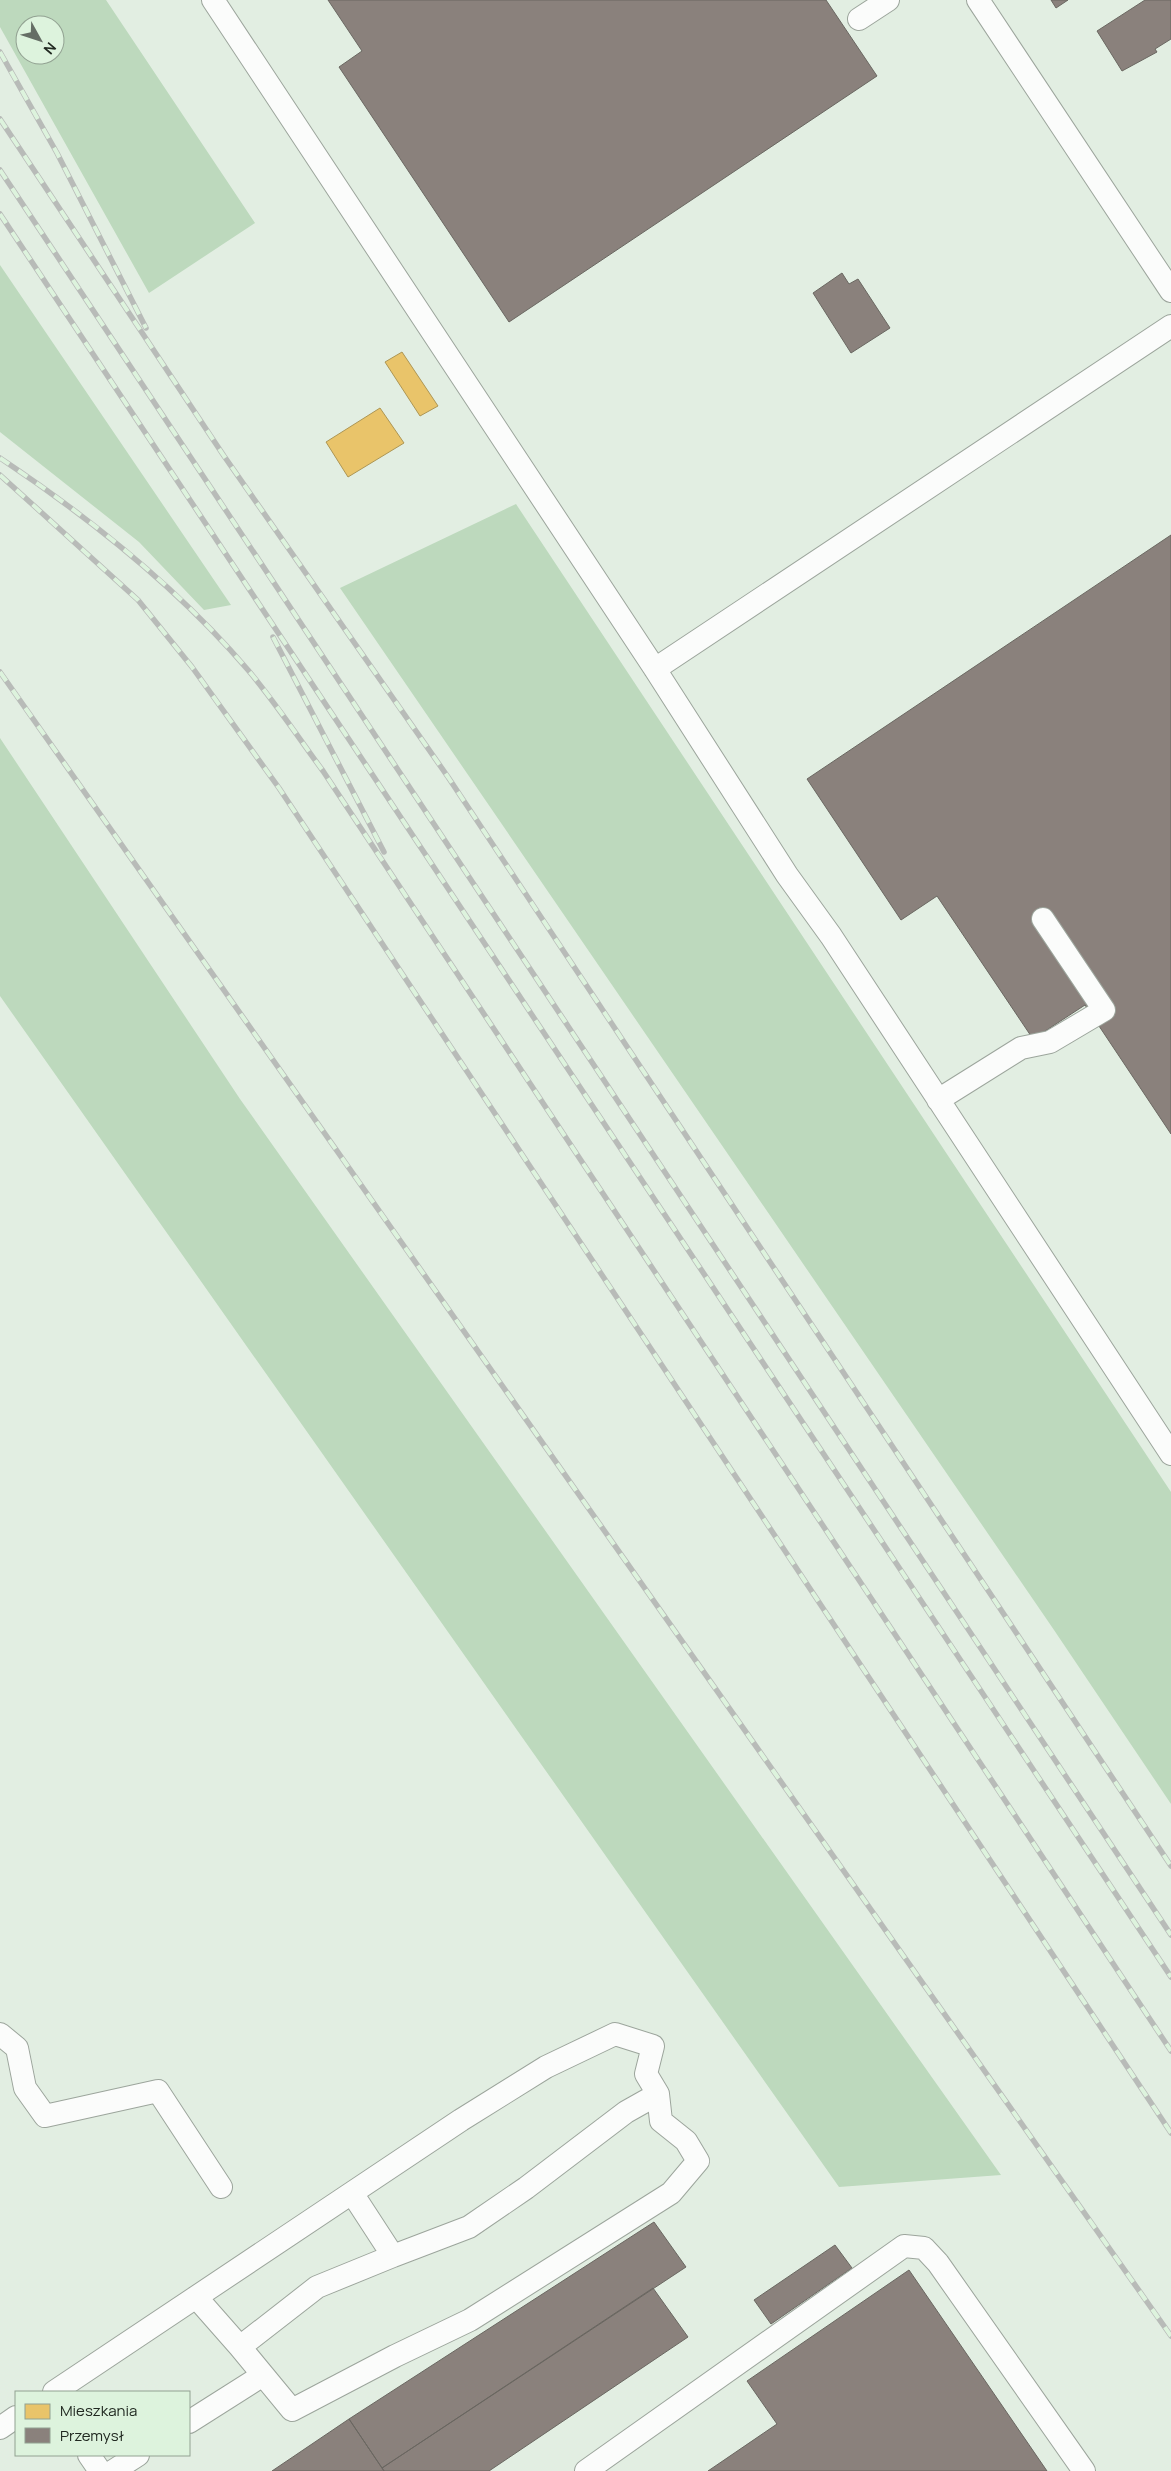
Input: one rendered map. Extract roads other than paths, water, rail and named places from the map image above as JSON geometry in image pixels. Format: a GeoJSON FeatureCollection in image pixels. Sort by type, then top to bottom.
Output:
{"type":"FeatureCollection","features":[{"type":"Feature","properties":{"kind":"lane"},"geometry":{"type":"LineString","coordinates":[[213,0],[655,669],[771,850],[831,936],[1171,1454]]}},
{"type":"Feature","properties":{"kind":"lane"},"geometry":{"type":"LineString","coordinates":[[859,19],[888,0]]}},
{"type":"Feature","properties":{"kind":"lane"},"geometry":{"type":"LineString","coordinates":[[978,0],[1171,291]]}},
{"type":"Feature","properties":{"kind":"lane"},"geometry":{"type":"LineString","coordinates":[[655,669],[1171,326]]}},
{"type":"Feature","properties":{"kind":"lane"},"geometry":{"type":"LineString","coordinates":[[938,1100],[1021,1048],[1050,1042],[1104,1010],[1043,919]]}},
{"type":"Feature","properties":{"kind":"lane"},"geometry":{"type":"LineString","coordinates":[[0,2034],[17,2048],[25,2088],[45,2116],[158,2091],[220,2187]]}},
{"type":"Feature","properties":{"kind":"lane"},"geometry":{"type":"LineString","coordinates":[[55,2391],[196,2297],[352,2193],[461,2120],[546,2067],[615,2034],[652,2046],[646,2074],[658,2094],[662,2121],[686,2141],[698,2161],[671,2193],[470,2320],[395,2356],[292,2410],[196,2297]]}},
{"type":"Feature","properties":{"kind":"lane"},"geometry":{"type":"LineString","coordinates":[[240,2347],[317,2287],[469,2227],[526,2188],[626,2112],[658,2094]]}},
{"type":"Feature","properties":{"kind":"lane"},"geometry":{"type":"LineString","coordinates":[[352,2193],[393,2256]]}},
{"type":"Feature","properties":{"kind":"lane"},"geometry":{"type":"LineString","coordinates":[[586,2471],[904,2246],[924,2248],[938,2263],[1084,2471]]}},
{"type":"Feature","properties":{"kind":"lane"},"geometry":{"type":"LineString","coordinates":[[190,2421],[263,2375]]}},
{"type":"Feature","properties":{"kind":"lane"},"geometry":{"type":"LineString","coordinates":[[0,2428],[15,2418]]}},
{"type":"Feature","properties":{"kind":"lane"},"geometry":{"type":"LineString","coordinates":[[90,2456],[100,2471]]}},
{"type":"Feature","properties":{"kind":"lane"},"geometry":{"type":"LineString","coordinates":[[113,2471],[136,2456]]}},
{"type":"Feature","properties":{"kind":"railway"},"geometry":{"type":"LineString","coordinates":[[0,52],[57,153],[146,328]]}},
{"type":"Feature","properties":{"kind":"railway"},"geometry":{"type":"LineString","coordinates":[[0,119],[224,456],[448,777],[1171,1866]]}},
{"type":"Feature","properties":{"kind":"railway"},"geometry":{"type":"LineString","coordinates":[[0,170],[1171,1935]]}},
{"type":"Feature","properties":{"kind":"railway"},"geometry":{"type":"LineString","coordinates":[[0,214],[1171,1977]]}},
{"type":"Feature","properties":{"kind":"railway"},"geometry":{"type":"LineString","coordinates":[[0,458],[67,505],[162,582],[221,640],[277,707],[323,771],[1171,2051]]}},
{"type":"Feature","properties":{"kind":"railway"},"geometry":{"type":"LineString","coordinates":[[0,475],[138,600],[192,667],[279,788],[1171,2133]]}},
{"type":"Feature","properties":{"kind":"railway"},"geometry":{"type":"LineString","coordinates":[[273,637],[384,852]]}},
{"type":"Feature","properties":{"kind":"railway"},"geometry":{"type":"LineString","coordinates":[[0,672],[1171,2336]]}}]}
